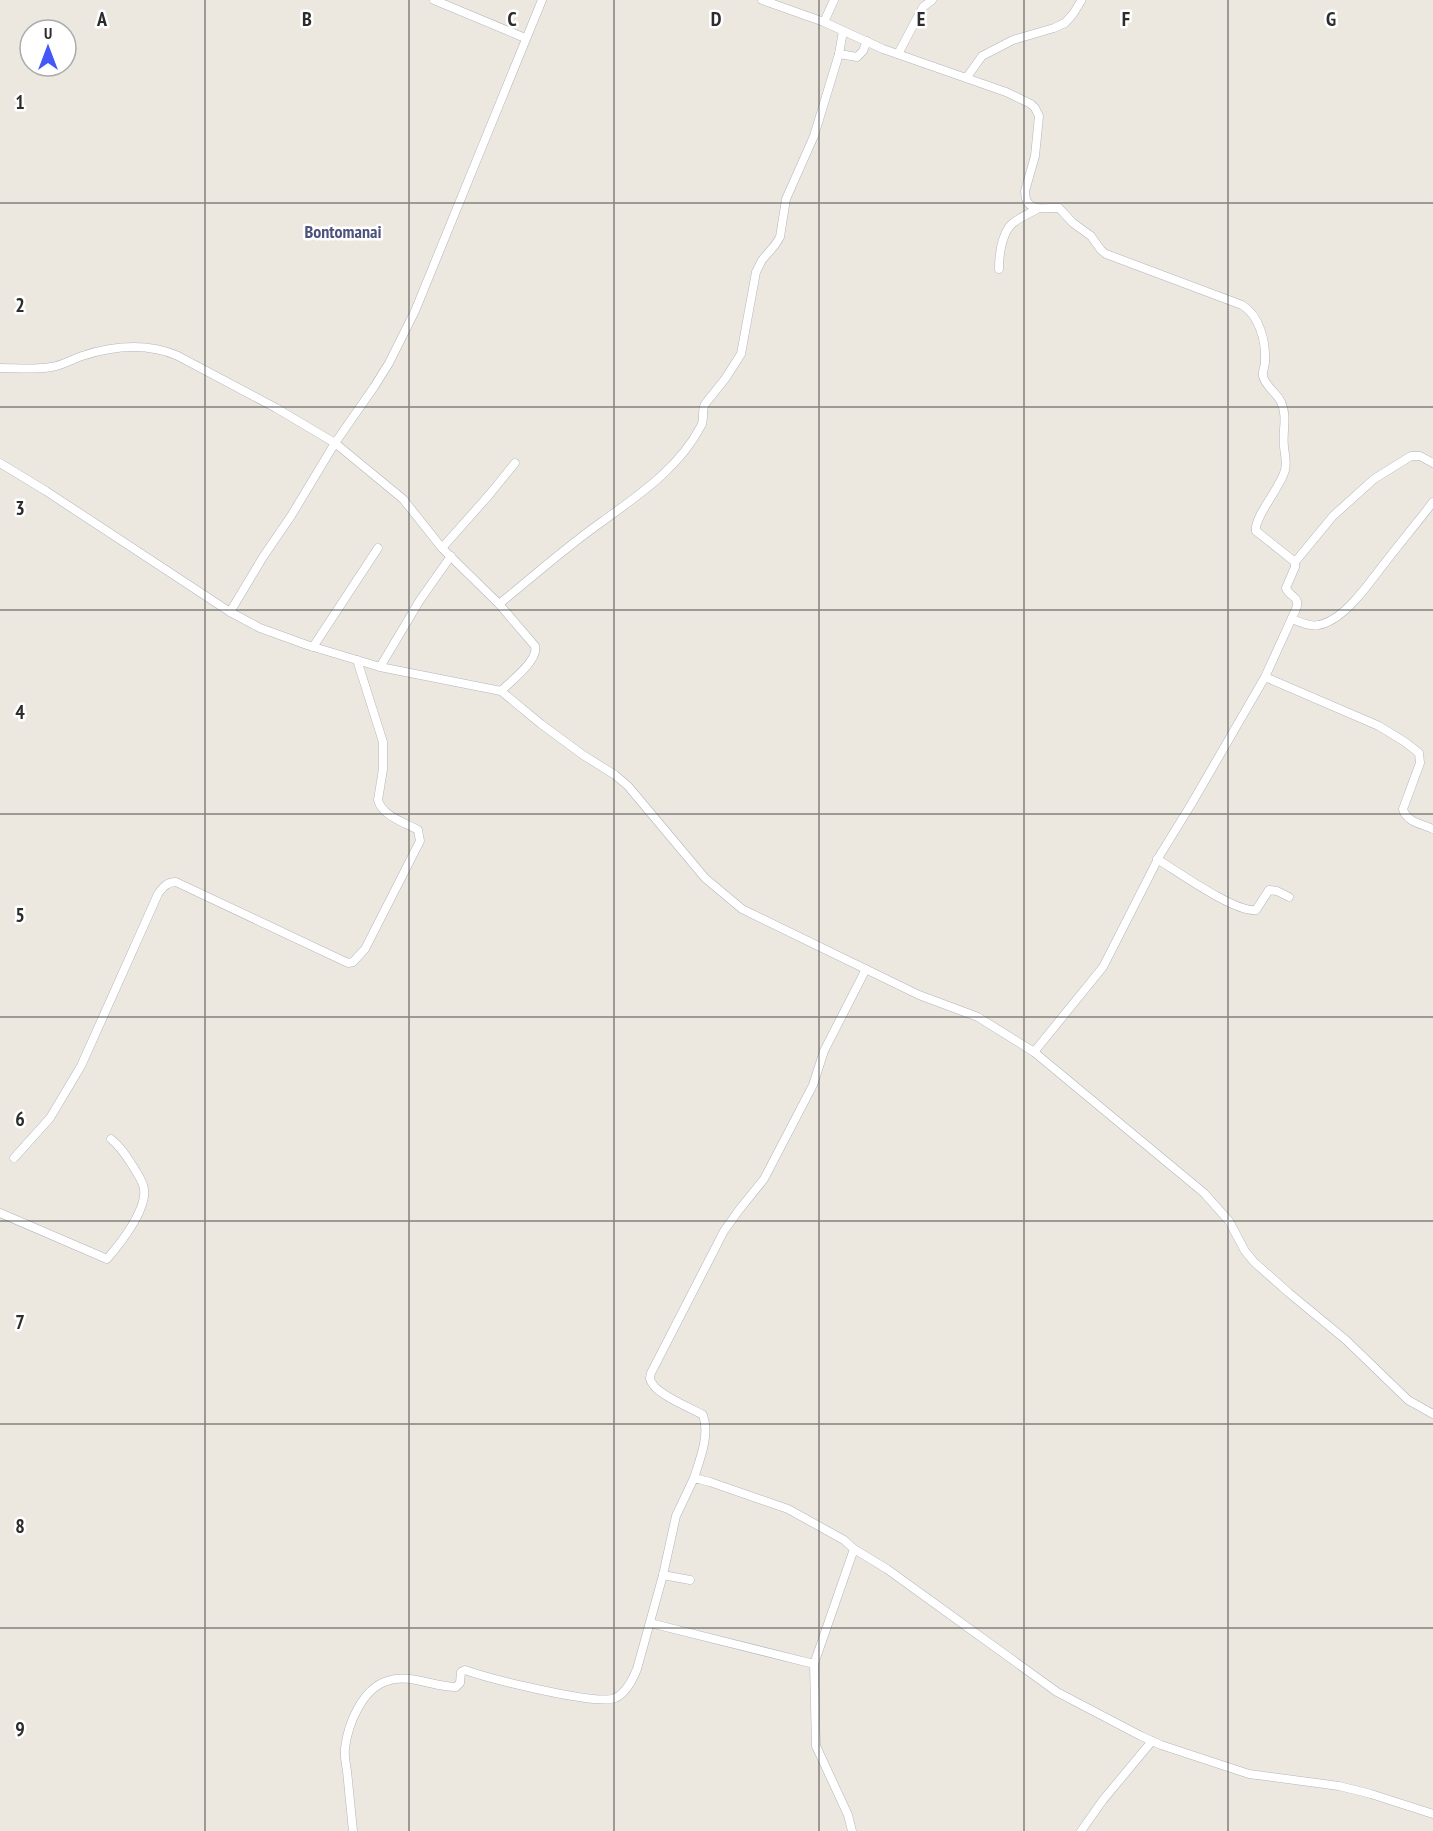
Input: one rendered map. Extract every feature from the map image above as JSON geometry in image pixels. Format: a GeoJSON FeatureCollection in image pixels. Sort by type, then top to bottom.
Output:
{"type":"FeatureCollection","features":[{"type":"Feature","properties":{"kind":"street"},"geometry":{"type":"LineString","coordinates":[[434,0],[525,38]]}},
{"type":"Feature","properties":{"kind":"street"},"geometry":{"type":"LineString","coordinates":[[230,612],[334,443],[379,379],[415,311],[542,0]]}},
{"type":"Feature","properties":{"kind":"street"},"geometry":{"type":"LineString","coordinates":[[762,0],[824,22],[898,54],[1023,99],[1035,108],[1039,116],[1035,156],[1025,194],[1030,205],[1037,208],[1059,208],[1073,223],[1091,236],[1101,250],[1107,254],[1249,309],[1254,315],[1263,344],[1265,381],[1280,399],[1285,416],[1286,461],[1283,478],[1255,527],[1256,531],[1295,562]]}},
{"type":"Feature","properties":{"kind":"street"},"geometry":{"type":"LineString","coordinates":[[824,22],[834,0]]}},
{"type":"Feature","properties":{"kind":"street"},"geometry":{"type":"LineString","coordinates":[[898,54],[923,7],[932,0]]}},
{"type":"Feature","properties":{"kind":"street"},"geometry":{"type":"LineString","coordinates":[[967,77],[982,56],[1013,40],[1054,28],[1065,22],[1081,1]]}},
{"type":"Feature","properties":{"kind":"street"},"geometry":{"type":"LineString","coordinates":[[499,604],[602,521],[652,485],[678,459],[701,425],[702,409],[741,354],[756,272],[762,260],[780,237],[786,199],[814,136],[839,54],[843,31]]}},
{"type":"Feature","properties":{"kind":"street"},"geometry":{"type":"LineString","coordinates":[[839,54],[857,57],[863,51],[867,41]]}},
{"type":"Feature","properties":{"kind":"street"},"geometry":{"type":"LineString","coordinates":[[999,270],[999,255],[1009,228],[1014,222],[1037,208]]}},
{"type":"Feature","properties":{"kind":"street"},"geometry":{"type":"LineString","coordinates":[[0,368],[52,367],[93,352],[116,348],[140,347],[168,352],[276,408],[334,443],[403,500],[442,548],[499,604],[536,646],[537,651],[534,658],[501,691]]}},
{"type":"Feature","properties":{"kind":"street"},"geometry":{"type":"LineString","coordinates":[[1034,1052],[1103,967],[1157,859],[1265,677],[1298,602],[1286,588],[1295,562],[1333,516],[1374,479],[1411,456],[1420,456],[1433,463]]}},
{"type":"Feature","properties":{"kind":"street"},"geometry":{"type":"LineString","coordinates":[[442,548],[515,462]]}},
{"type":"Feature","properties":{"kind":"street"},"geometry":{"type":"LineString","coordinates":[[0,463],[230,612],[260,628],[380,667],[501,691],[550,730],[628,786],[705,878],[732,902],[757,917],[919,995],[978,1017],[1034,1052],[1204,1193],[1229,1221],[1254,1263],[1346,1340],[1408,1400],[1433,1414]]}},
{"type":"Feature","properties":{"kind":"street"},"geometry":{"type":"LineString","coordinates":[[1292,619],[1317,626],[1334,618],[1361,596],[1433,502]]}},
{"type":"Feature","properties":{"kind":"street"},"geometry":{"type":"LineString","coordinates":[[313,647],[378,548]]}},
{"type":"Feature","properties":{"kind":"street"},"geometry":{"type":"LineString","coordinates":[[380,667],[420,600],[451,556]]}},
{"type":"Feature","properties":{"kind":"street"},"geometry":{"type":"LineString","coordinates":[[14,1158],[50,1118],[81,1066],[158,894],[170,882],[176,882],[348,963],[353,962],[365,949],[421,837],[418,830],[388,814],[379,805],[384,760],[383,742],[357,660]]}},
{"type":"Feature","properties":{"kind":"street"},"geometry":{"type":"LineString","coordinates":[[1265,677],[1379,726],[1419,753],[1420,763],[1403,813],[1409,819],[1433,829]]}},
{"type":"Feature","properties":{"kind":"street"},"geometry":{"type":"LineString","coordinates":[[1157,859],[1229,903],[1250,911],[1256,910],[1269,890],[1289,897]]}},
{"type":"Feature","properties":{"kind":"street"},"geometry":{"type":"LineString","coordinates":[[353,1831],[345,1750],[353,1719],[372,1689],[387,1681],[404,1679],[456,1687],[460,1683],[459,1674],[465,1670],[483,1677],[590,1699],[612,1699],[621,1695],[633,1679],[663,1575],[676,1516],[694,1478],[702,1454],[705,1431],[703,1415],[654,1386],[650,1378],[651,1373],[724,1232],[739,1209],[765,1179],[813,1085],[824,1051],[866,969]]}},
{"type":"Feature","properties":{"kind":"street"},"geometry":{"type":"LineString","coordinates":[[0,1213],[106,1259],[123,1239],[138,1213],[144,1192],[142,1182],[126,1155],[111,1139]]}},
{"type":"Feature","properties":{"kind":"street"},"geometry":{"type":"LineString","coordinates":[[694,1478],[788,1509],[844,1540],[1057,1692],[1152,1741],[1249,1774],[1339,1786],[1433,1814]]}},
{"type":"Feature","properties":{"kind":"street"},"geometry":{"type":"LineString","coordinates":[[852,1831],[848,1815],[817,1750],[814,1664],[854,1549]]}},
{"type":"Feature","properties":{"kind":"street"},"geometry":{"type":"LineString","coordinates":[[663,1575],[690,1580]]}},
{"type":"Feature","properties":{"kind":"street"},"geometry":{"type":"LineString","coordinates":[[650,1623],[814,1664]]}},
{"type":"Feature","properties":{"kind":"street"},"geometry":{"type":"LineString","coordinates":[[1081,1831],[1103,1800],[1152,1741]]}},
{"type":"Feature","properties":{"kind":"district","name":"Bontomanai"},"geometry":{"type":"Point","coordinates":[343,231]}}]}
